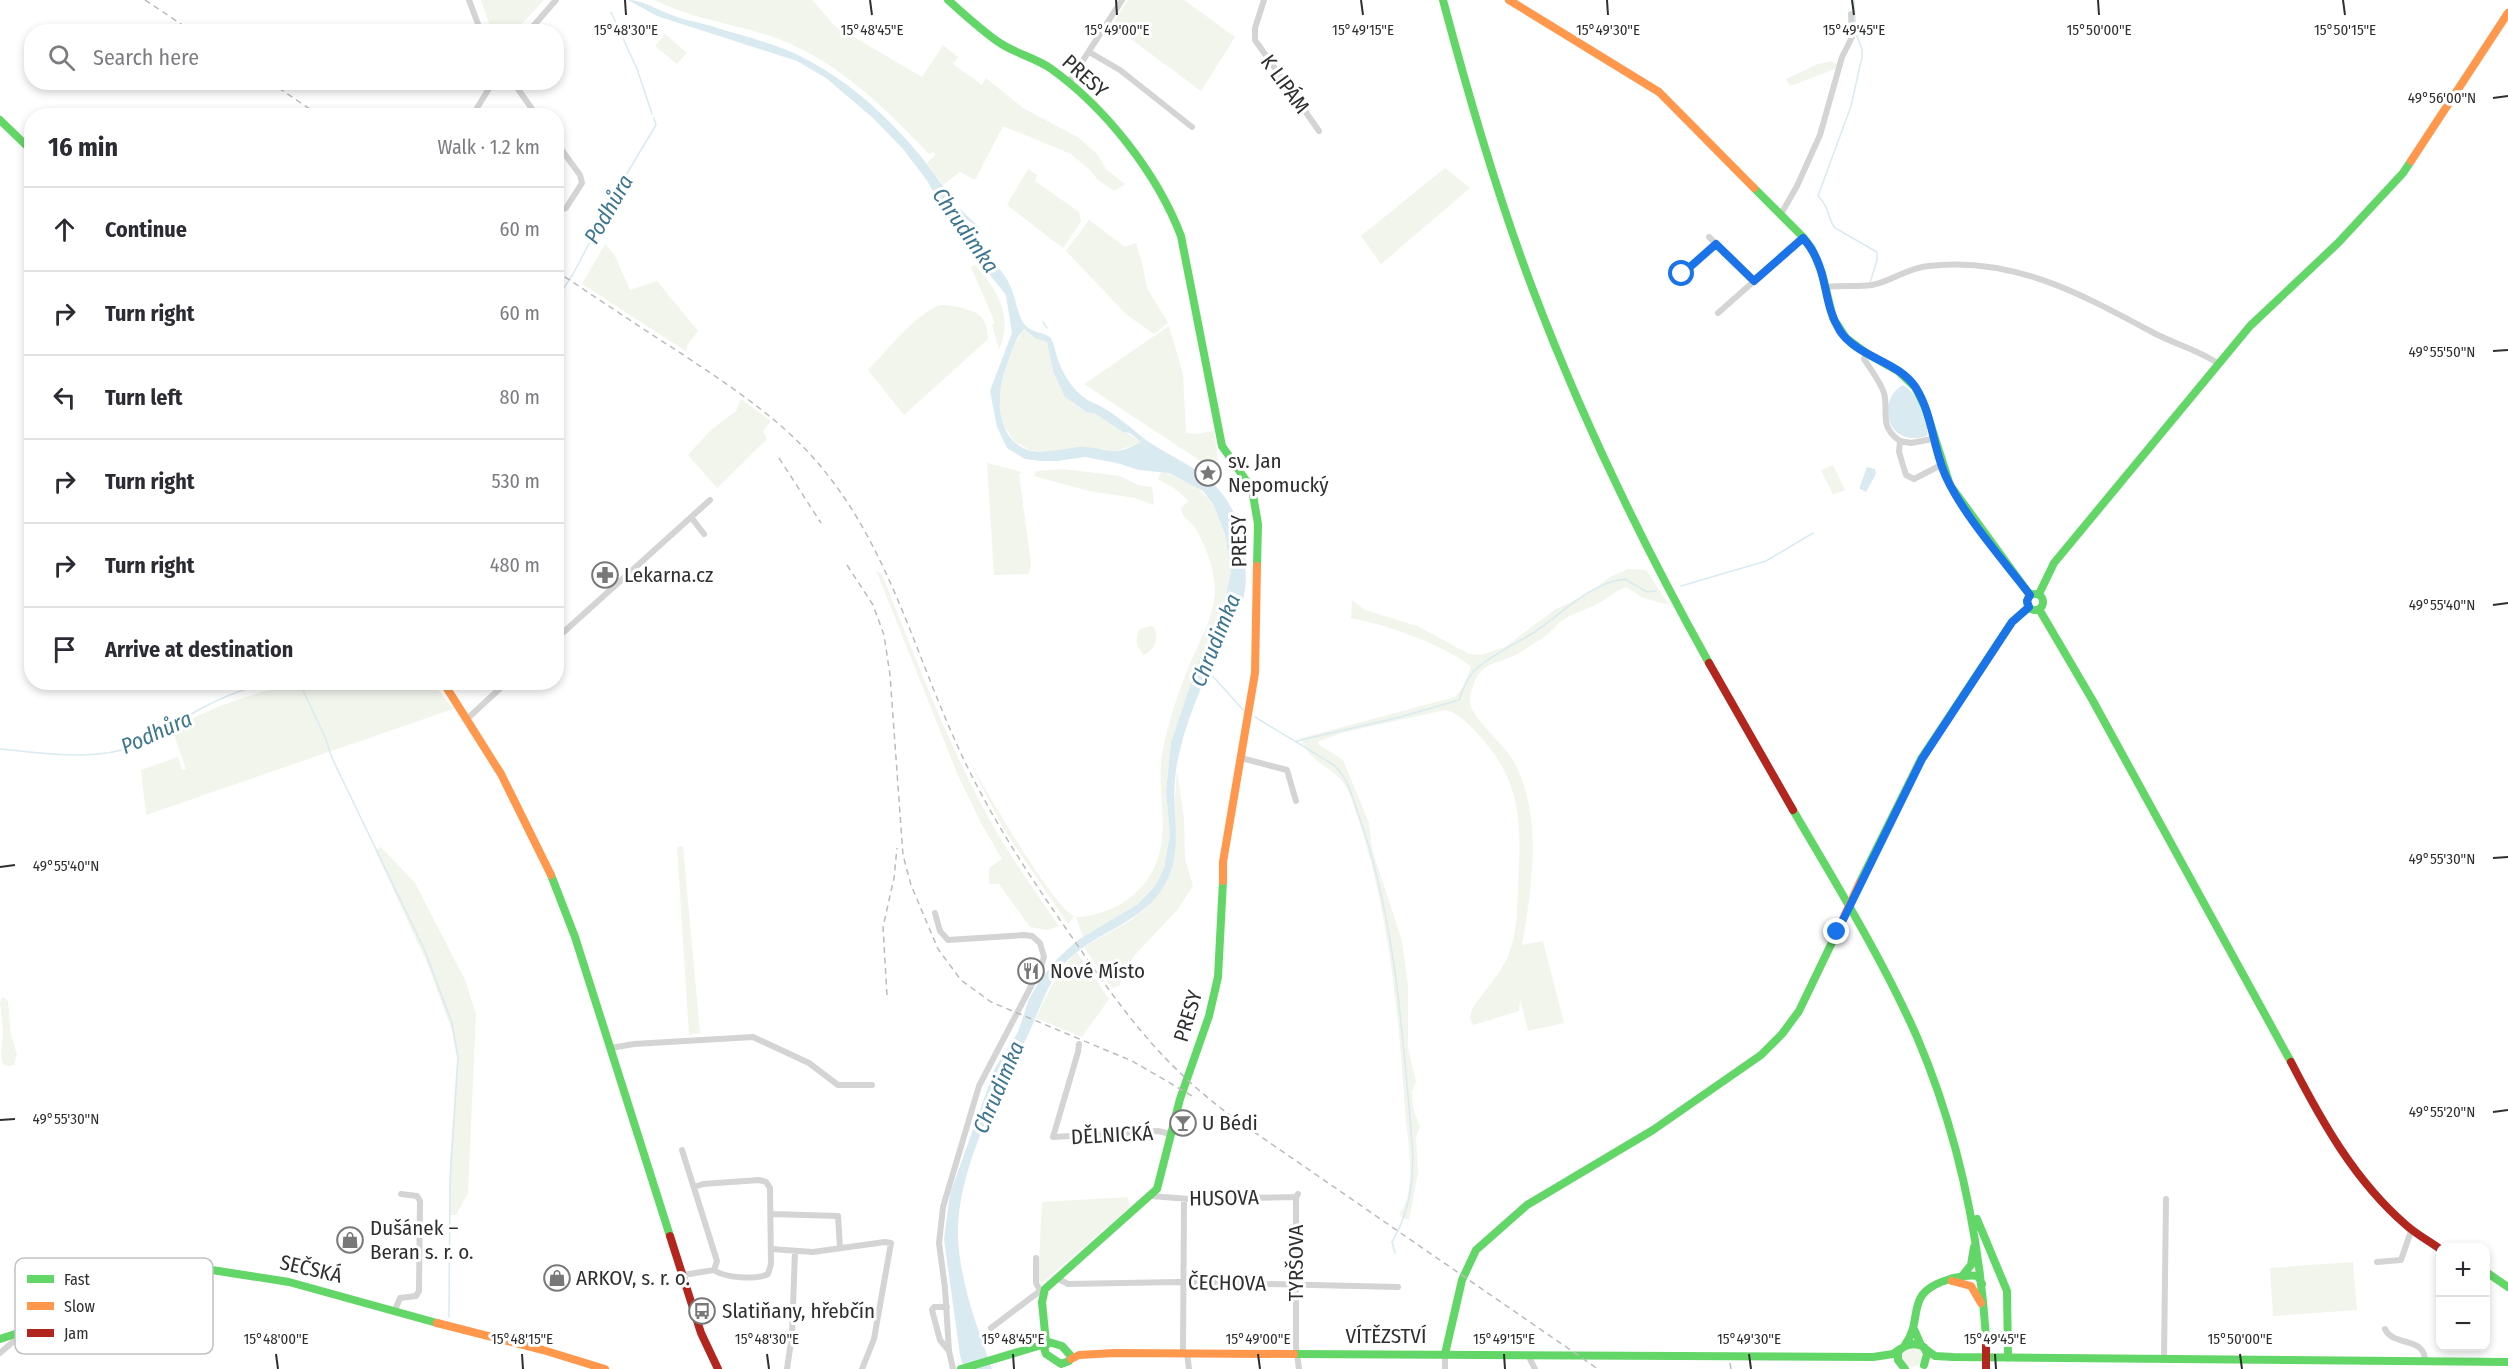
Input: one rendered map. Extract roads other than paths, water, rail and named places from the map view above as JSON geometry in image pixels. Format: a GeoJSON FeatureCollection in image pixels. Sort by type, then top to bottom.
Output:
{"type":"FeatureCollection","features":[{"type":"Feature","properties":{"kind":"street"},"geometry":{"type":"LineString","coordinates":[[469,0],[478,24]]}},
{"type":"Feature","properties":{"kind":"street"},"geometry":{"type":"LineString","coordinates":[[535,24],[556,0]]}},
{"type":"Feature","properties":{"kind":"street","name":"PRESY"},"geometry":{"type":"LineString","coordinates":[[948,0],[977,26],[1005,46],[1049,67],[1069,82],[1134,150],[1153,176],[1174,217],[1185,251],[1221,440],[1229,459],[1248,480],[1255,498],[1258,524],[1255,673],[1223,862],[1221,959],[1209,1016],[1186,1081],[1159,1183],[1151,1196]]}},
{"type":"Feature","properties":{"kind":"street"},"geometry":{"type":"LineString","coordinates":[[1069,82],[1122,0]]}},
{"type":"Feature","properties":{"kind":"street","name":"K LIPÁM"},"geometry":{"type":"LineString","coordinates":[[1264,0],[1255,28],[1255,40],[1319,131]]}},
{"type":"Feature","properties":{"kind":"street"},"geometry":{"type":"LineString","coordinates":[[1443,0],[1474,116],[1504,213],[1539,308],[1584,416],[1658,569],[1900,1002],[1931,1072],[1964,1185],[1975,1233],[1983,1286],[1986,1369]]}},
{"type":"Feature","properties":{"kind":"street"},"geometry":{"type":"LineString","coordinates":[[1509,0],[1610,61],[1666,99],[1803,238],[1819,261],[1840,330],[1849,341],[1903,375],[1915,386],[1921,397],[1941,465],[1958,498],[2034,595],[2043,601],[2039,609]]}},
{"type":"Feature","properties":{"kind":"street"},"geometry":{"type":"LineString","coordinates":[[1781,214],[1797,186],[1820,135],[1842,57],[1852,37],[1851,14]]}},
{"type":"Feature","properties":{"kind":"street"},"geometry":{"type":"LineString","coordinates":[[2029,607],[2027,601],[2034,595],[2064,550],[2250,326],[2338,243],[2403,172],[2508,14]]}},
{"type":"Feature","properties":{"kind":"street"},"geometry":{"type":"LineString","coordinates":[[1089,52],[1120,70],[1192,127]]}},
{"type":"Feature","properties":{"kind":"street"},"geometry":{"type":"LineString","coordinates":[[477,108],[488,90]]}},
{"type":"Feature","properties":{"kind":"street"},"geometry":{"type":"LineString","coordinates":[[518,90],[530,108]]}},
{"type":"Feature","properties":{"kind":"street"},"geometry":{"type":"LineString","coordinates":[[0,120],[24,143]]}},
{"type":"Feature","properties":{"kind":"street"},"geometry":{"type":"LineString","coordinates":[[564,155],[580,176],[582,183],[564,209]]}},
{"type":"Feature","properties":{"kind":"street"},"geometry":{"type":"LineString","coordinates":[[1709,237],[1754,281]]}},
{"type":"Feature","properties":{"kind":"street"},"geometry":{"type":"LineString","coordinates":[[1718,313],[1803,238]]}},
{"type":"Feature","properties":{"kind":"street"},"geometry":{"type":"LineString","coordinates":[[1682,274],[1716,244]]}},
{"type":"Feature","properties":{"kind":"street"},"geometry":{"type":"LineString","coordinates":[[1827,287],[1870,285],[1903,272],[1927,266],[1969,263],[1998,267],[2066,288],[2219,364]]}},
{"type":"Feature","properties":{"kind":"street"},"geometry":{"type":"LineString","coordinates":[[1866,352],[1864,359],[1884,395],[1885,422],[1892,435],[1900,441],[1909,443],[1933,439]]}},
{"type":"Feature","properties":{"kind":"street"},"geometry":{"type":"LineString","coordinates":[[1900,441],[1900,455],[1909,479],[1914,479],[1941,465]]}},
{"type":"Feature","properties":{"kind":"street"},"geometry":{"type":"LineString","coordinates":[[564,632],[710,500]]}},
{"type":"Feature","properties":{"kind":"street"},"geometry":{"type":"LineString","coordinates":[[691,517],[704,534]]}},
{"type":"Feature","properties":{"kind":"street"},"geometry":{"type":"LineString","coordinates":[[2029,607],[2039,609]]}},
{"type":"Feature","properties":{"kind":"street"},"geometry":{"type":"LineString","coordinates":[[1446,1369],[1445,1354],[1459,1294],[1473,1252],[1520,1210],[1653,1130],[1768,1048],[1798,1011],[1922,759],[2012,622],[2029,607]]}},
{"type":"Feature","properties":{"kind":"street"},"geometry":{"type":"LineString","coordinates":[[2039,609],[2101,716],[2189,880],[2252,988],[2320,1116],[2341,1150],[2371,1188],[2411,1231],[2436,1247]]}},
{"type":"Feature","properties":{"kind":"street"},"geometry":{"type":"LineString","coordinates":[[449,690],[512,790],[553,877],[569,918],[708,1350],[712,1369]]}},
{"type":"Feature","properties":{"kind":"street"},"geometry":{"type":"LineString","coordinates":[[468,718],[498,690]]}},
{"type":"Feature","properties":{"kind":"street"},"geometry":{"type":"LineString","coordinates":[[1241,758],[1286,769],[1296,801]]}},
{"type":"Feature","properties":{"kind":"street"},"geometry":{"type":"LineString","coordinates":[[935,913],[940,932],[948,940],[1027,935],[1036,939],[1042,948],[1042,964],[979,1086],[951,1175],[940,1224],[939,1243],[947,1307],[949,1351],[954,1369]]}},
{"type":"Feature","properties":{"kind":"street"},"geometry":{"type":"LineString","coordinates":[[611,1048],[634,1044],[753,1037],[805,1060],[840,1086],[872,1085]]}},
{"type":"Feature","properties":{"kind":"street","name":"DĚLNICKÁ"},"geometry":{"type":"LineString","coordinates":[[1079,1044],[1053,1137],[1158,1131],[1172,1134]]}},
{"type":"Feature","properties":{"kind":"street"},"geometry":{"type":"LineString","coordinates":[[682,1150],[717,1261],[714,1270]]}},
{"type":"Feature","properties":{"kind":"street"},"geometry":{"type":"LineString","coordinates":[[683,1275],[714,1270],[725,1275],[766,1275],[770,1269],[772,1214],[770,1188],[764,1182],[703,1184],[694,1187]]}},
{"type":"Feature","properties":{"kind":"street"},"geometry":{"type":"LineString","coordinates":[[1964,1185],[2005,1284],[2008,1304],[2008,1358]]}},
{"type":"Feature","properties":{"kind":"street"},"geometry":{"type":"LineString","coordinates":[[394,1310],[399,1299],[416,1296],[419,1291],[420,1199],[416,1196],[401,1194]]}},
{"type":"Feature","properties":{"kind":"street","name":"HUSOVA"},"geometry":{"type":"LineString","coordinates":[[1151,1196],[1184,1199],[1297,1195]]}},
{"type":"Feature","properties":{"kind":"street","name":"TYRŠOVA"},"geometry":{"type":"LineString","coordinates":[[1297,1195],[1296,1285],[1299,1369]]}},
{"type":"Feature","properties":{"kind":"street"},"geometry":{"type":"LineString","coordinates":[[991,1328],[1041,1292],[1151,1196]]}},
{"type":"Feature","properties":{"kind":"street"},"geometry":{"type":"LineString","coordinates":[[1184,1199],[1185,1353],[1189,1369]]}},
{"type":"Feature","properties":{"kind":"street"},"geometry":{"type":"LineString","coordinates":[[2164,1359],[2166,1199]]}},
{"type":"Feature","properties":{"kind":"street"},"geometry":{"type":"LineString","coordinates":[[772,1214],[838,1215],[840,1248]]}},
{"type":"Feature","properties":{"kind":"street"},"geometry":{"type":"LineString","coordinates":[[2377,1262],[2401,1260],[2411,1231]]}},
{"type":"Feature","properties":{"kind":"street"},"geometry":{"type":"LineString","coordinates":[[1959,1277],[1971,1265],[1975,1233]]}},
{"type":"Feature","properties":{"kind":"street"},"geometry":{"type":"LineString","coordinates":[[771,1248],[795,1251],[885,1242],[891,1244],[874,1339],[862,1369]]}},
{"type":"Feature","properties":{"kind":"street"},"geometry":{"type":"LineString","coordinates":[[787,1369],[792,1335],[795,1251]]}},
{"type":"Feature","properties":{"kind":"street"},"geometry":{"type":"LineString","coordinates":[[1036,1258],[1036,1283],[1041,1292],[1048,1331],[1044,1350],[1047,1355]]}},
{"type":"Feature","properties":{"kind":"street","name":"SEČSKÁ"},"geometry":{"type":"LineString","coordinates":[[213,1272],[297,1283],[440,1323],[540,1347],[605,1369]]}},
{"type":"Feature","properties":{"kind":"street"},"geometry":{"type":"LineString","coordinates":[[1902,1366],[1898,1357],[1910,1337],[1919,1300],[1933,1286],[1942,1281],[1976,1275],[1983,1286]]}},
{"type":"Feature","properties":{"kind":"street"},"geometry":{"type":"LineString","coordinates":[[2490,1275],[2508,1287]]}},
{"type":"Feature","properties":{"kind":"street","name":"ČECHOVA"},"geometry":{"type":"LineString","coordinates":[[1057,1278],[1068,1284],[1183,1282],[1398,1287]]}},
{"type":"Feature","properties":{"kind":"street"},"geometry":{"type":"LineString","coordinates":[[1933,1286],[1949,1282],[1968,1283],[1977,1293],[1985,1316]]}},
{"type":"Feature","properties":{"kind":"street"},"geometry":{"type":"LineString","coordinates":[[947,1307],[934,1307],[932,1310],[940,1341],[949,1351]]}},
{"type":"Feature","properties":{"kind":"street"},"geometry":{"type":"LineString","coordinates":[[1046,1316],[1053,1335],[1070,1352],[1070,1363]]}},
{"type":"Feature","properties":{"kind":"street"},"geometry":{"type":"LineString","coordinates":[[1913,1318],[1915,1337],[1927,1357],[1922,1367]]}},
{"type":"Feature","properties":{"kind":"street"},"geometry":{"type":"LineString","coordinates":[[2385,1329],[2389,1336],[2421,1348],[2425,1352],[2425,1361]]}},
{"type":"Feature","properties":{"kind":"street"},"geometry":{"type":"LineString","coordinates":[[0,1353],[14,1341],[15,1335]]}},
{"type":"Feature","properties":{"kind":"street","name":"SEČSKÁ"},"geometry":{"type":"LineString","coordinates":[[0,1339],[15,1335]]}},
{"type":"Feature","properties":{"kind":"street","name":"VÍTĚZSTVÍ"},"geometry":{"type":"LineString","coordinates":[[1046,1344],[1053,1341],[1062,1346],[1115,1353]]}},
{"type":"Feature","properties":{"kind":"street"},"geometry":{"type":"LineString","coordinates":[[1873,1357],[1893,1354],[1913,1342],[1935,1356],[1953,1357],[2508,1362]]}},
{"type":"Feature","properties":{"kind":"street"},"geometry":{"type":"LineString","coordinates":[[961,1369],[1046,1344]]}},
{"type":"Feature","properties":{"kind":"street"},"geometry":{"type":"LineString","coordinates":[[708,1350],[718,1369]]}},
{"type":"Feature","properties":{"kind":"street"},"geometry":{"type":"LineString","coordinates":[[1009,1356],[1035,1353],[1047,1355],[1064,1369]]}},
{"type":"Feature","properties":{"kind":"street","name":"VÍTĚZSTVÍ"},"geometry":{"type":"LineString","coordinates":[[1056,1361],[1064,1364],[1070,1363],[1079,1355],[1115,1353],[1873,1357]]}},
{"type":"Feature","properties":{"kind":"street"},"geometry":{"type":"LineString","coordinates":[[1528,1355],[1535,1369]]}},
{"type":"Feature","properties":{"kind":"street"},"geometry":{"type":"LineString","coordinates":[[1873,1357],[1892,1359],[1902,1366]]}},
{"type":"Feature","properties":{"kind":"street"},"geometry":{"type":"LineString","coordinates":[[1922,1367],[1933,1359],[1953,1357]]}},
{"type":"Feature","properties":{"kind":"water","name":"Chrudimka"},"geometry":{"type":"Polygon","coordinates":[[[628,0],[794,53],[827,71],[870,104],[910,143],[957,208],[981,229],[963,217],[1009,284],[1023,322],[1032,330],[1050,337],[1062,369],[1074,388],[1083,397],[1114,414],[1146,440],[1209,480],[1220,490],[1228,503],[1236,518],[1240,533],[1245,564],[1245,590],[1238,612],[1199,694],[1181,744],[1174,793],[1175,849],[1169,877],[1151,903],[1127,921],[1087,944],[1075,953],[1057,973],[989,1114],[970,1165],[963,1190],[958,1240],[962,1273],[970,1306],[992,1369],[964,1369],[960,1355],[944,1239],[950,1194],[995,1068],[1018,1032],[1029,999],[1040,980],[1058,958],[1078,940],[1138,904],[1155,886],[1164,868],[1170,835],[1166,791],[1171,742],[1197,665],[1222,613],[1231,572],[1225,534],[1213,504],[1203,491],[1169,473],[1139,470],[1085,457],[1057,461],[1025,459],[1007,448],[997,427],[990,391],[1012,333],[1006,295],[961,239],[926,179],[903,149],[873,118],[826,78],[797,61],[657,16],[628,0]],[[1024,329],[1020,333],[1001,384],[1002,420],[1012,440],[1032,451],[1083,447],[1118,451],[1141,442],[1130,433],[1123,432],[1096,414],[1086,412],[1065,397],[1053,371],[1047,342],[1035,338],[1024,329]]]}},
{"type":"Feature","properties":{"kind":"water"},"geometry":{"type":"Polygon","coordinates":[[[1903,385],[1918,400],[1926,422],[1927,436],[1913,438],[1901,435],[1889,420],[1890,400],[1895,391],[1903,385]]]}},
{"type":"Feature","properties":{"kind":"water"},"geometry":{"type":"Polygon","coordinates":[[[1867,467],[1875,469],[1876,474],[1866,492],[1860,489],[1860,486],[1867,467]]]}},
{"type":"Feature","properties":{"kind":"waterway"},"geometry":{"type":"LineString","coordinates":[[1854,0],[1856,34],[1862,49],[1862,57],[1851,106],[1818,196],[1825,205],[1835,228],[1877,252],[1870,283]]}},
{"type":"Feature","properties":{"kind":"waterway","name":"Podhůra"},"geometry":{"type":"LineString","coordinates":[[611,12],[637,69],[652,114]]}},
{"type":"Feature","properties":{"kind":"waterway","name":"Podhůra"},"geometry":{"type":"LineString","coordinates":[[564,288],[620,185],[656,125],[654,118]]}},
{"type":"Feature","properties":{"kind":"waterway"},"geometry":{"type":"LineString","coordinates":[[1043,322],[1047,328]]}},
{"type":"Feature","properties":{"kind":"waterway"},"geometry":{"type":"LineString","coordinates":[[1681,586],[1766,561],[1813,533]]}},
{"type":"Feature","properties":{"kind":"waterway"},"geometry":{"type":"LineString","coordinates":[[1297,741],[1400,717],[1459,700],[1469,678],[1479,666],[1544,626],[1587,593],[1599,587],[1625,579],[1647,592],[1656,591]]}},
{"type":"Feature","properties":{"kind":"waterway","name":"Chrudimka"},"geometry":{"type":"LineString","coordinates":[[1208,671],[1245,712]]}},
{"type":"Feature","properties":{"kind":"waterway","name":"Podhůra"},"geometry":{"type":"LineString","coordinates":[[0,749],[69,755],[122,750],[155,737],[194,713],[244,690]]}},
{"type":"Feature","properties":{"kind":"waterway"},"geometry":{"type":"LineString","coordinates":[[303,690],[325,737],[332,758],[425,951],[452,1023],[458,1057],[450,1182],[449,1317]]}},
{"type":"Feature","properties":{"kind":"waterway"},"geometry":{"type":"LineString","coordinates":[[1255,717],[1334,765],[1351,793],[1371,853],[1396,976],[1412,1142],[1412,1180],[1407,1206],[1392,1242],[1395,1253]]}},
{"type":"Feature","properties":{"kind":"railway"},"geometry":{"type":"LineString","coordinates":[[145,0],[181,24]]}},
{"type":"Feature","properties":{"kind":"railway"},"geometry":{"type":"LineString","coordinates":[[282,90],[308,108]]}},
{"type":"Feature","properties":{"kind":"railway"},"geometry":{"type":"LineString","coordinates":[[564,276],[742,395],[798,441],[830,478],[851,507],[885,571],[954,738],[992,813],[1035,884],[1086,957],[1122,1007],[1160,1052],[1181,1074],[1231,1116],[1598,1369]]}},
{"type":"Feature","properties":{"kind":"railway"},"geometry":{"type":"LineString","coordinates":[[779,458],[821,523]]}},
{"type":"Feature","properties":{"kind":"railway"},"geometry":{"type":"LineString","coordinates":[[847,565],[873,605],[884,635],[890,675],[903,855],[911,885],[938,949],[961,980],[991,1002],[1132,1061],[1194,1097]]}},
{"type":"Feature","properties":{"kind":"railway"},"geometry":{"type":"LineString","coordinates":[[887,995],[883,927],[894,878],[897,848]]}},
{"type":"Feature","properties":{"kind":"railway"},"geometry":{"type":"LineString","coordinates":[[1730,1363],[1731,1369]]}},
{"type":"Feature","properties":{"kind":"place","name":"sv. Jan Nepomucký"},"geometry":{"type":"Point","coordinates":[1208,473]}},
{"type":"Feature","properties":{"kind":"place","name":"Lekarna.cz"},"geometry":{"type":"Point","coordinates":[605,575]}},
{"type":"Feature","properties":{"kind":"place","name":"Nové Místo"},"geometry":{"type":"Point","coordinates":[1031,971]}},
{"type":"Feature","properties":{"kind":"place","name":"U Bédi"},"geometry":{"type":"Point","coordinates":[1183,1123]}},
{"type":"Feature","properties":{"kind":"place","name":"Dušánek – Beran s. r. o."},"geometry":{"type":"Point","coordinates":[350,1240]}},
{"type":"Feature","properties":{"kind":"place","name":"ARKOV, s. r. o."},"geometry":{"type":"Point","coordinates":[557,1278]}},
{"type":"Feature","properties":{"kind":"place","name":"Slatiňany, hřebčín"},"geometry":{"type":"Point","coordinates":[702,1311]}}]}
